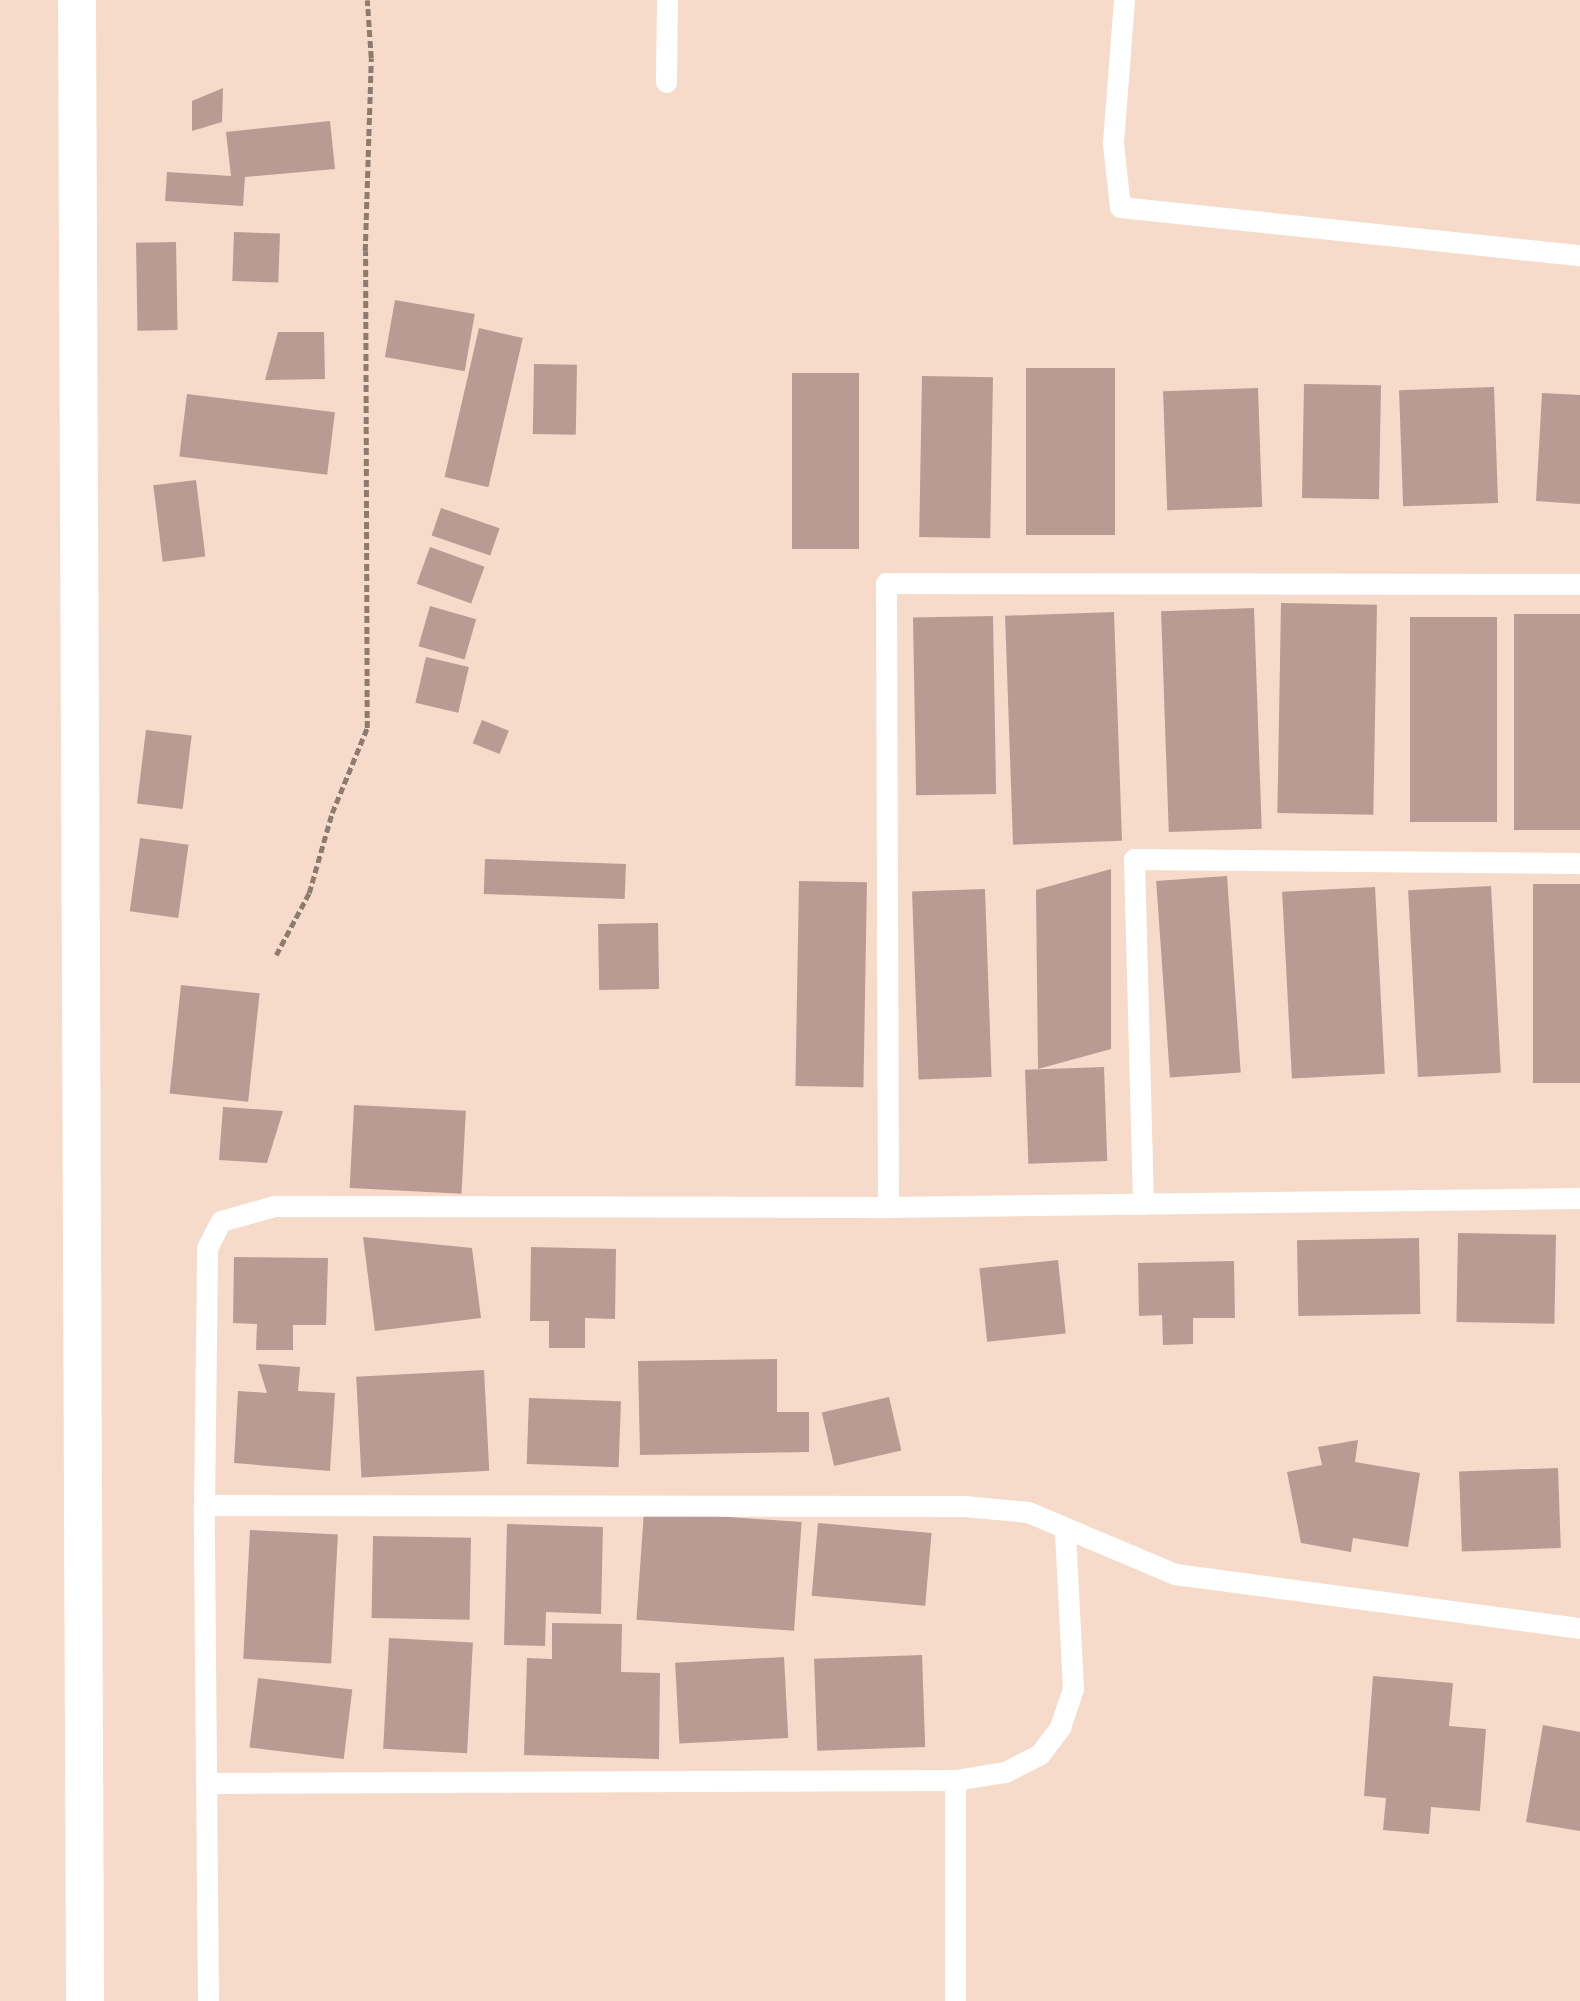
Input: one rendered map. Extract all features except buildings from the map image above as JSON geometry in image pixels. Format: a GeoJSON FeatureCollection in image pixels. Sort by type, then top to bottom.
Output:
{"type":"FeatureCollection","features":[{"type":"Feature","properties":{"kind":"street"},"geometry":{"type":"LineString","coordinates":[[78,0],[85,2001]]}},
{"type":"Feature","properties":{"kind":"lane"},"geometry":{"type":"LineString","coordinates":[[666,82],[667,0]]}},
{"type":"Feature","properties":{"kind":"lane"},"geometry":{"type":"LineString","coordinates":[[1125,0],[1113,143],[1120,207],[1580,255]]}},
{"type":"Feature","properties":{"kind":"lane"},"geometry":{"type":"LineString","coordinates":[[888,1207],[886,583],[1580,584]]}},
{"type":"Feature","properties":{"kind":"lane"},"geometry":{"type":"LineString","coordinates":[[1143,1204],[1134,859],[1580,863]]}},
{"type":"Feature","properties":{"kind":"lane"},"geometry":{"type":"LineString","coordinates":[[208,2001],[204,1505],[207,1248],[222,1221],[274,1206],[888,1207],[1580,1198]]}},
{"type":"Feature","properties":{"kind":"lane"},"geometry":{"type":"LineString","coordinates":[[204,1505],[964,1506],[1028,1512],[1065,1530],[1175,1574],[1580,1628]]}},
{"type":"Feature","properties":{"kind":"lane"},"geometry":{"type":"LineString","coordinates":[[208,1783],[955,1780],[1005,1772],[1040,1754],[1060,1727],[1073,1689],[1065,1530]]}},
{"type":"Feature","properties":{"kind":"lane"},"geometry":{"type":"LineString","coordinates":[[955,1780],[955,2001]]}},
{"type":"Feature","properties":{"kind":"path"},"geometry":{"type":"LineString","coordinates":[[276,955],[309,893],[332,813],[367,728],[365,265],[371,58],[367,0]]}}]}
